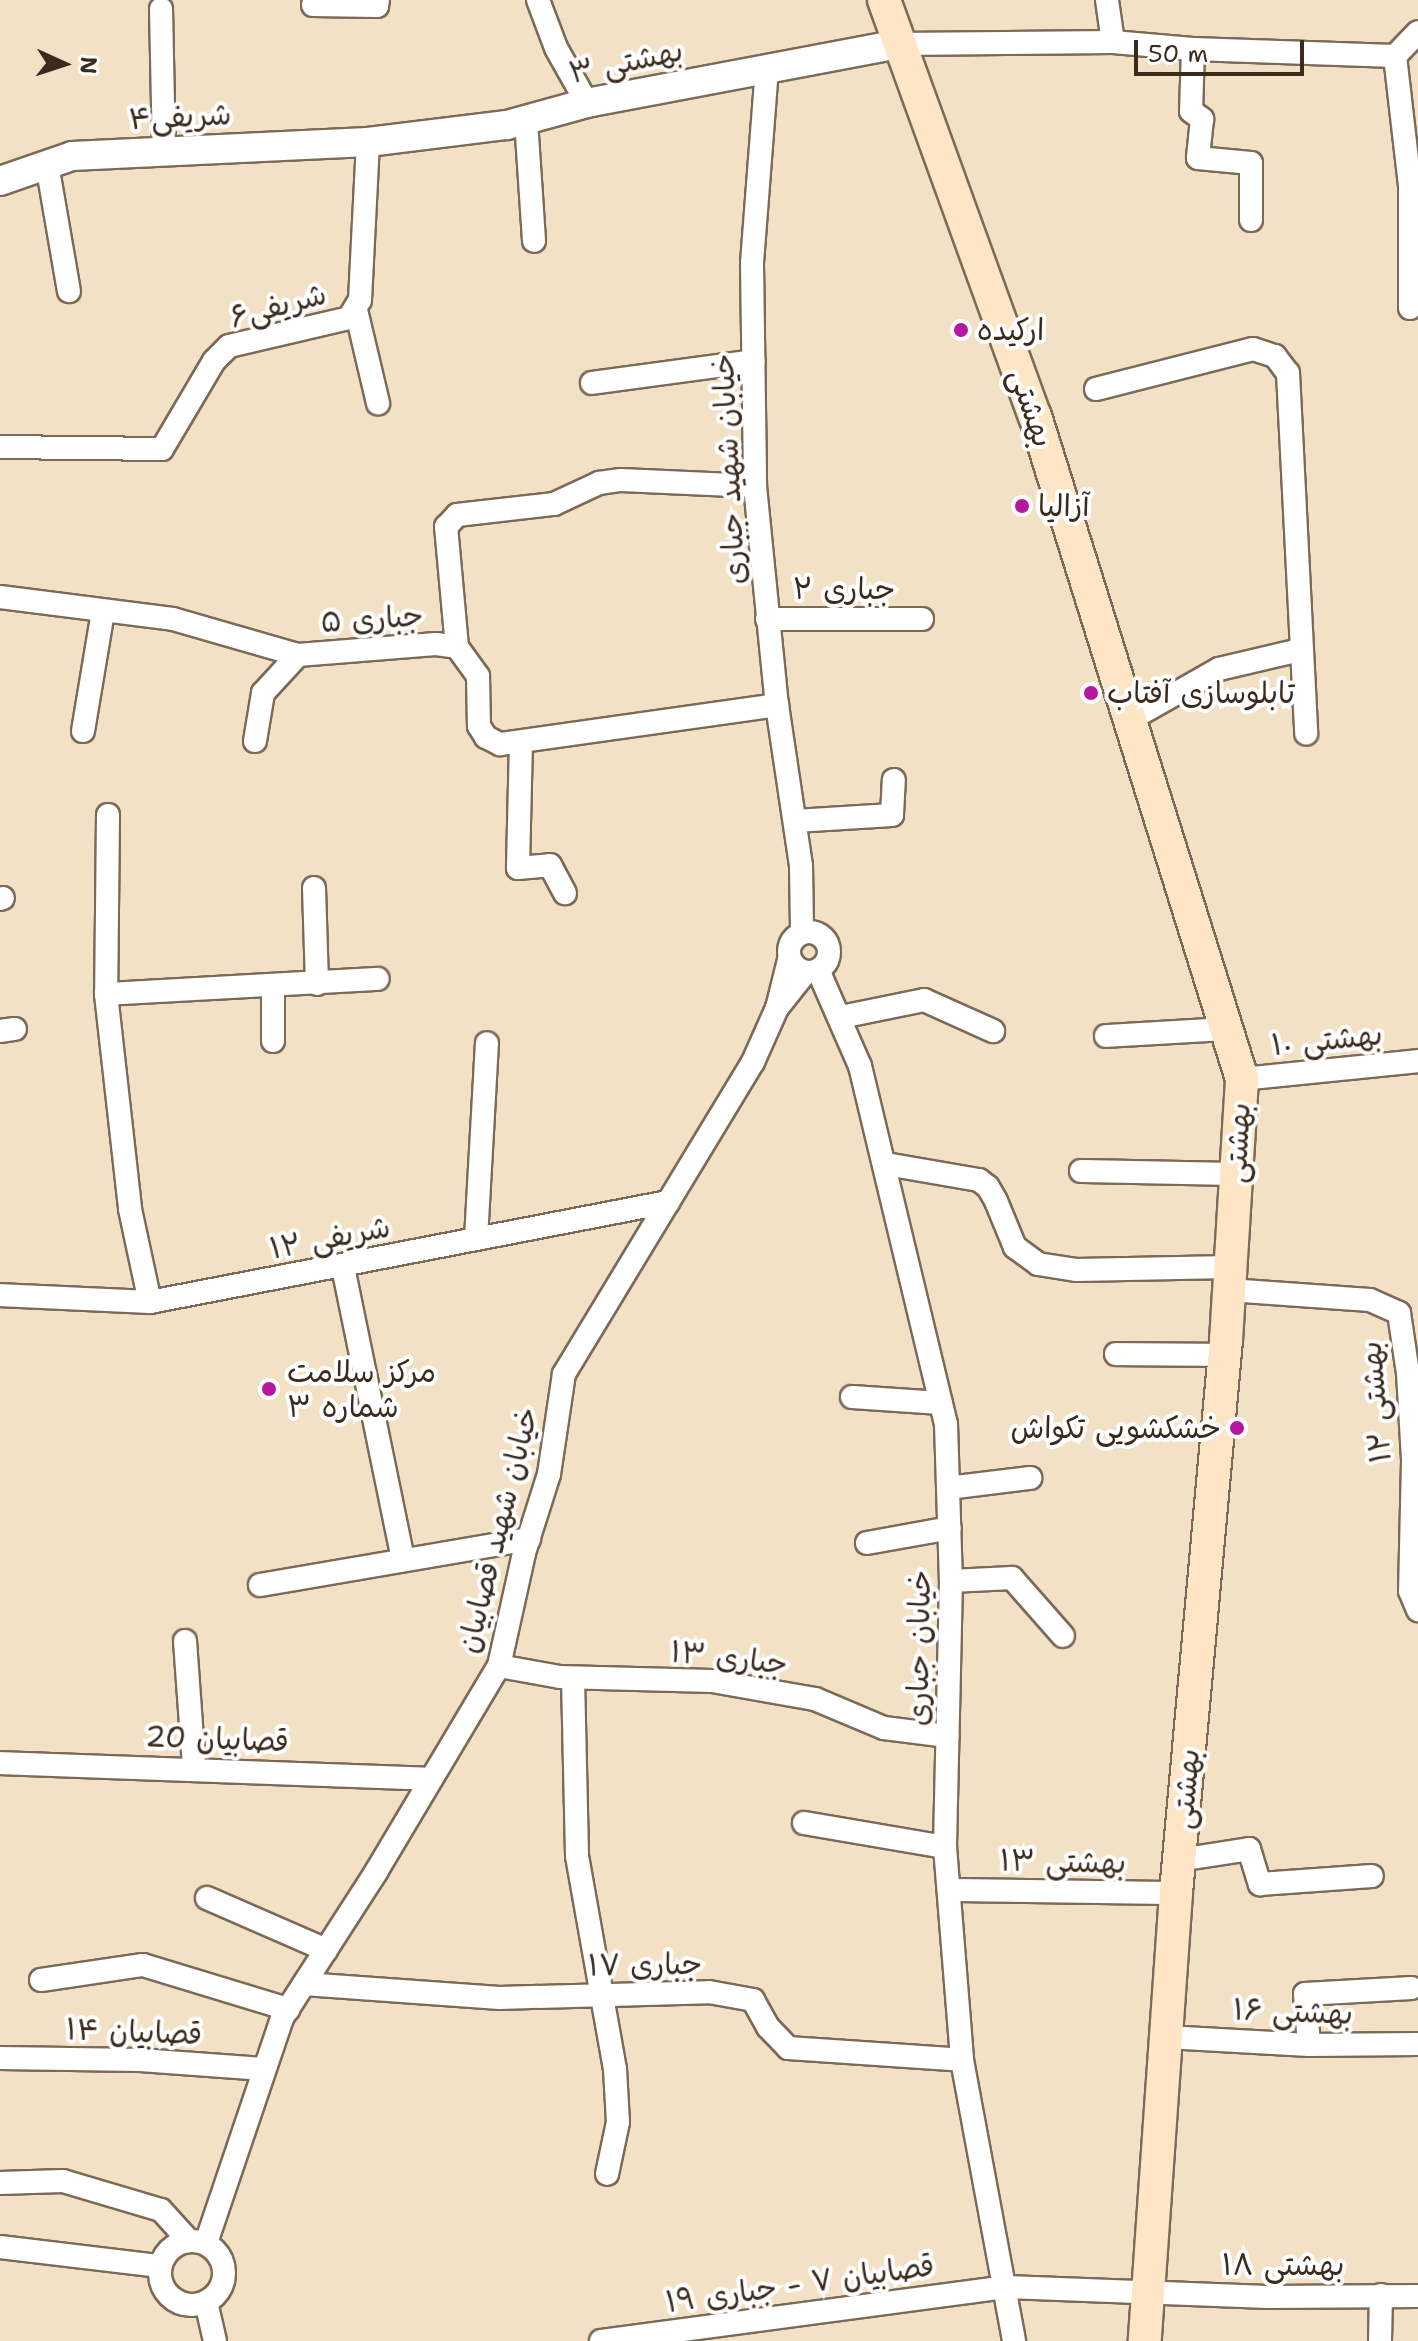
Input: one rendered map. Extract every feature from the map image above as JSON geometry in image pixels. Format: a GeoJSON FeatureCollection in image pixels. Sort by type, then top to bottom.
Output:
{"type":"FeatureCollection","features":[{"type":"Feature","properties":{"kind":"main road","name":"بهشتی"},"geometry":{"type":"LineString","coordinates":[[884,0],[1035,416],[1242,1079],[1225,1355],[1176,1893],[1145,2341]]}},
{"type":"Feature","properties":{"kind":"street"},"geometry":{"type":"LineString","coordinates":[[313,5],[377,6],[378,0]]}},
{"type":"Feature","properties":{"kind":"street"},"geometry":{"type":"LineString","coordinates":[[538,0],[556,48],[587,103]]}},
{"type":"Feature","properties":{"kind":"street"},"geometry":{"type":"LineString","coordinates":[[1107,0],[1113,42]]}},
{"type":"Feature","properties":{"kind":"street"},"geometry":{"type":"LineString","coordinates":[[161,9],[164,151]]}},
{"type":"Feature","properties":{"kind":"street"},"geometry":{"type":"LineString","coordinates":[[898,44],[1113,42],[1193,49],[1395,56],[1418,32]]}},
{"type":"Feature","properties":{"kind":"street","name":"بهشتی ۳"},"geometry":{"type":"LineString","coordinates":[[368,142],[526,120],[587,103],[898,44]]}},
{"type":"Feature","properties":{"kind":"street"},"geometry":{"type":"LineString","coordinates":[[1193,49],[1191,111],[1202,119],[1198,158],[1251,163],[1251,220]]}},
{"type":"Feature","properties":{"kind":"street"},"geometry":{"type":"LineString","coordinates":[[1395,56],[1410,185],[1410,308]]}},
{"type":"Feature","properties":{"kind":"street","name":"خیابان شهید جباری"},"geometry":{"type":"LineString","coordinates":[[767,68],[752,263],[755,486],[777,705],[812,934]]}},
{"type":"Feature","properties":{"kind":"street"},"geometry":{"type":"LineString","coordinates":[[526,120],[534,241]]}},
{"type":"Feature","properties":{"kind":"street","name":"شریفی۴"},"geometry":{"type":"LineString","coordinates":[[0,181],[72,156],[368,142]]}},
{"type":"Feature","properties":{"kind":"street","name":"شریفی۶"},"geometry":{"type":"LineString","coordinates":[[0,447],[162,449],[214,361],[229,346],[349,318],[356,310],[368,142]]}},
{"type":"Feature","properties":{"kind":"street"},"geometry":{"type":"LineString","coordinates":[[47,164],[69,291]]}},
{"type":"Feature","properties":{"kind":"street"},"geometry":{"type":"LineString","coordinates":[[356,310],[378,403]]}},
{"type":"Feature","properties":{"kind":"street"},"geometry":{"type":"LineString","coordinates":[[1096,389],[1253,349],[1275,356],[1288,373],[1306,734]]}},
{"type":"Feature","properties":{"kind":"street"},"geometry":{"type":"LineString","coordinates":[[592,383],[754,361]]}},
{"type":"Feature","properties":{"kind":"street"},"geometry":{"type":"LineString","coordinates":[[457,647],[446,527],[457,515],[554,504],[599,483],[621,480],[755,486]]}},
{"type":"Feature","properties":{"kind":"street","name":"جباری ۵"},"geometry":{"type":"LineString","coordinates":[[0,597],[173,619],[298,655],[436,644],[457,647],[478,676],[479,726],[486,737],[500,744],[777,705]]}},
{"type":"Feature","properties":{"kind":"street"},"geometry":{"type":"LineString","coordinates":[[83,731],[103,611]]}},
{"type":"Feature","properties":{"kind":"street","name":"جباری ۲"},"geometry":{"type":"LineString","coordinates":[[767,619],[922,619]]}},
{"type":"Feature","properties":{"kind":"street"},"geometry":{"type":"LineString","coordinates":[[1131,719],[1219,669],[1300,650]]}},
{"type":"Feature","properties":{"kind":"street"},"geometry":{"type":"LineString","coordinates":[[255,741],[263,693],[298,655]]}},
{"type":"Feature","properties":{"kind":"street"},"geometry":{"type":"LineString","coordinates":[[521,742],[518,868],[550,865],[565,893]]}},
{"type":"Feature","properties":{"kind":"street"},"geometry":{"type":"LineString","coordinates":[[795,821],[892,815],[894,780]]}},
{"type":"Feature","properties":{"kind":"street"},"geometry":{"type":"LineString","coordinates":[[108,815],[106,994],[130,1209],[150,1302]]}},
{"type":"Feature","properties":{"kind":"street"},"geometry":{"type":"LineString","coordinates":[[314,888],[317,984]]}},
{"type":"Feature","properties":{"kind":"street"},"geometry":{"type":"LineString","coordinates":[[812,934],[829,950],[825,965],[804,967],[788,949],[812,934]]}},
{"type":"Feature","properties":{"kind":"street","name":"خیابان شهید قصابیان"},"geometry":{"type":"LineString","coordinates":[[197,2242],[288,2009],[499,1666],[529,1539],[549,1474],[564,1374],[753,1062],[777,1008],[804,967]]}},
{"type":"Feature","properties":{"kind":"street","name":"خیابان جباری"},"geometry":{"type":"LineString","coordinates":[[804,967],[841,1017],[860,1066],[946,1424],[951,1581],[945,1847],[962,2060],[1007,2287],[1014,2341]]}},
{"type":"Feature","properties":{"kind":"street"},"geometry":{"type":"LineString","coordinates":[[106,994],[378,979]]}},
{"type":"Feature","properties":{"kind":"street"},"geometry":{"type":"LineString","coordinates":[[273,986],[273,1041]]}},
{"type":"Feature","properties":{"kind":"street"},"geometry":{"type":"LineString","coordinates":[[841,1017],[924,1000],[993,1031]]}},
{"type":"Feature","properties":{"kind":"street"},"geometry":{"type":"LineString","coordinates":[[1106,1036],[1228,1029]]}},
{"type":"Feature","properties":{"kind":"street"},"geometry":{"type":"LineString","coordinates":[[476,1239],[487,1043]]}},
{"type":"Feature","properties":{"kind":"street","name":"بهشتی ۱۰"},"geometry":{"type":"LineString","coordinates":[[1242,1079],[1418,1061]]}},
{"type":"Feature","properties":{"kind":"street"},"geometry":{"type":"LineString","coordinates":[[886,1164],[979,1180],[988,1187],[1015,1247],[1038,1264],[1076,1270],[1230,1278]]}},
{"type":"Feature","properties":{"kind":"street"},"geometry":{"type":"LineString","coordinates":[[1081,1171],[1236,1174]]}},
{"type":"Feature","properties":{"kind":"street","name":"شریفی ۱۲"},"geometry":{"type":"LineString","coordinates":[[0,1295],[150,1302],[668,1202]]}},
{"type":"Feature","properties":{"kind":"street"},"geometry":{"type":"LineString","coordinates":[[343,1267],[403,1560]]}},
{"type":"Feature","properties":{"kind":"street","name":"بهشتی ۱۲"},"geometry":{"type":"LineString","coordinates":[[1230,1278],[1370,1300],[1399,1313],[1415,1447],[1410,1591],[1418,1610]]}},
{"type":"Feature","properties":{"kind":"street"},"geometry":{"type":"LineString","coordinates":[[1116,1354],[1225,1355]]}},
{"type":"Feature","properties":{"kind":"street"},"geometry":{"type":"LineString","coordinates":[[852,1397],[941,1403]]}},
{"type":"Feature","properties":{"kind":"street"},"geometry":{"type":"LineString","coordinates":[[948,1488],[1030,1478]]}},
{"type":"Feature","properties":{"kind":"street"},"geometry":{"type":"LineString","coordinates":[[867,1543],[950,1528]]}},
{"type":"Feature","properties":{"kind":"street"},"geometry":{"type":"LineString","coordinates":[[260,1585],[529,1539]]}},
{"type":"Feature","properties":{"kind":"street"},"geometry":{"type":"LineString","coordinates":[[951,1581],[1012,1578],[1063,1636]]}},
{"type":"Feature","properties":{"kind":"street"},"geometry":{"type":"LineString","coordinates":[[185,1641],[194,1768]]}},
{"type":"Feature","properties":{"kind":"street","name":"جباری ۱۳"},"geometry":{"type":"LineString","coordinates":[[499,1666],[573,1678],[712,1681],[815,1699],[884,1728],[947,1736]]}},
{"type":"Feature","properties":{"kind":"street"},"geometry":{"type":"LineString","coordinates":[[573,1678],[577,1856],[615,2069],[618,2122],[607,2174]]}},
{"type":"Feature","properties":{"kind":"street","name":"قصابیان 20"},"geometry":{"type":"LineString","coordinates":[[0,1763],[431,1779]]}},
{"type":"Feature","properties":{"kind":"street"},"geometry":{"type":"LineString","coordinates":[[804,1823],[945,1847]]}},
{"type":"Feature","properties":{"kind":"street"},"geometry":{"type":"LineString","coordinates":[[1179,1860],[1249,1849],[1260,1884],[1372,1876]]}},
{"type":"Feature","properties":{"kind":"street","name":"بهشتی ۱۳"},"geometry":{"type":"LineString","coordinates":[[949,1890],[1176,1893]]}},
{"type":"Feature","properties":{"kind":"street"},"geometry":{"type":"LineString","coordinates":[[207,1898],[326,1950]]}},
{"type":"Feature","properties":{"kind":"street"},"geometry":{"type":"LineString","coordinates":[[41,1980],[143,1965],[288,2009]]}},
{"type":"Feature","properties":{"kind":"street","name":"جباری ۱۷"},"geometry":{"type":"LineString","coordinates":[[304,1984],[499,1998],[709,1992],[753,2000],[768,2027],[788,2048],[962,2060]]}},
{"type":"Feature","properties":{"kind":"street"},"geometry":{"type":"LineString","coordinates":[[1309,2045],[1305,1994],[1412,1988]]}},
{"type":"Feature","properties":{"kind":"street","name":"بهشتی ۱۶"},"geometry":{"type":"LineString","coordinates":[[1166,2037],[1309,2045],[1418,2044]]}},
{"type":"Feature","properties":{"kind":"street","name":"قصابیان ۱۴"},"geometry":{"type":"LineString","coordinates":[[0,2058],[140,2060],[264,2069]]}},
{"type":"Feature","properties":{"kind":"street"},"geometry":{"type":"LineString","coordinates":[[0,2183],[63,2181],[161,2210],[197,2242],[217,2252],[223,2266],[223,2280],[217,2293],[206,2302],[192,2305],[178,2302],[167,2293],[160,2280],[160,2266],[176,2244],[197,2242]]}},
{"type":"Feature","properties":{"kind":"street"},"geometry":{"type":"LineString","coordinates":[[1,2251],[160,2266]]}},
{"type":"Feature","properties":{"kind":"street","name":"قصابيان ۷ - جباری ۱۹"},"geometry":{"type":"LineString","coordinates":[[601,2341],[1007,2287],[1148,2293]]}},
{"type":"Feature","properties":{"kind":"street","name":"بهشتی ۱۸"},"geometry":{"type":"LineString","coordinates":[[1148,2293],[1268,2297],[1418,2296]]}},
{"type":"Feature","properties":{"kind":"street"},"geometry":{"type":"LineString","coordinates":[[1380,2341],[1381,2295]]}},
{"type":"Feature","properties":{"kind":"street"},"geometry":{"type":"LineString","coordinates":[[206,2302],[215,2341]]}},
{"type":"Feature","properties":{"kind":"place","name":"ارکیده"},"geometry":{"type":"Point","coordinates":[961,330]}},
{"type":"Feature","properties":{"kind":"place","name":"آزالیا"},"geometry":{"type":"Point","coordinates":[1022,506]}},
{"type":"Feature","properties":{"kind":"place","name":"تابلوسازی آفتاب"},"geometry":{"type":"Point","coordinates":[1091,693]}},
{"type":"Feature","properties":{"kind":"place","name":"مرکز سلامت شماره ۳"},"geometry":{"type":"Point","coordinates":[269,1389]}},
{"type":"Feature","properties":{"kind":"place","name":"خشکشویی تکواش"},"geometry":{"type":"Point","coordinates":[1237,1428]}}]}
